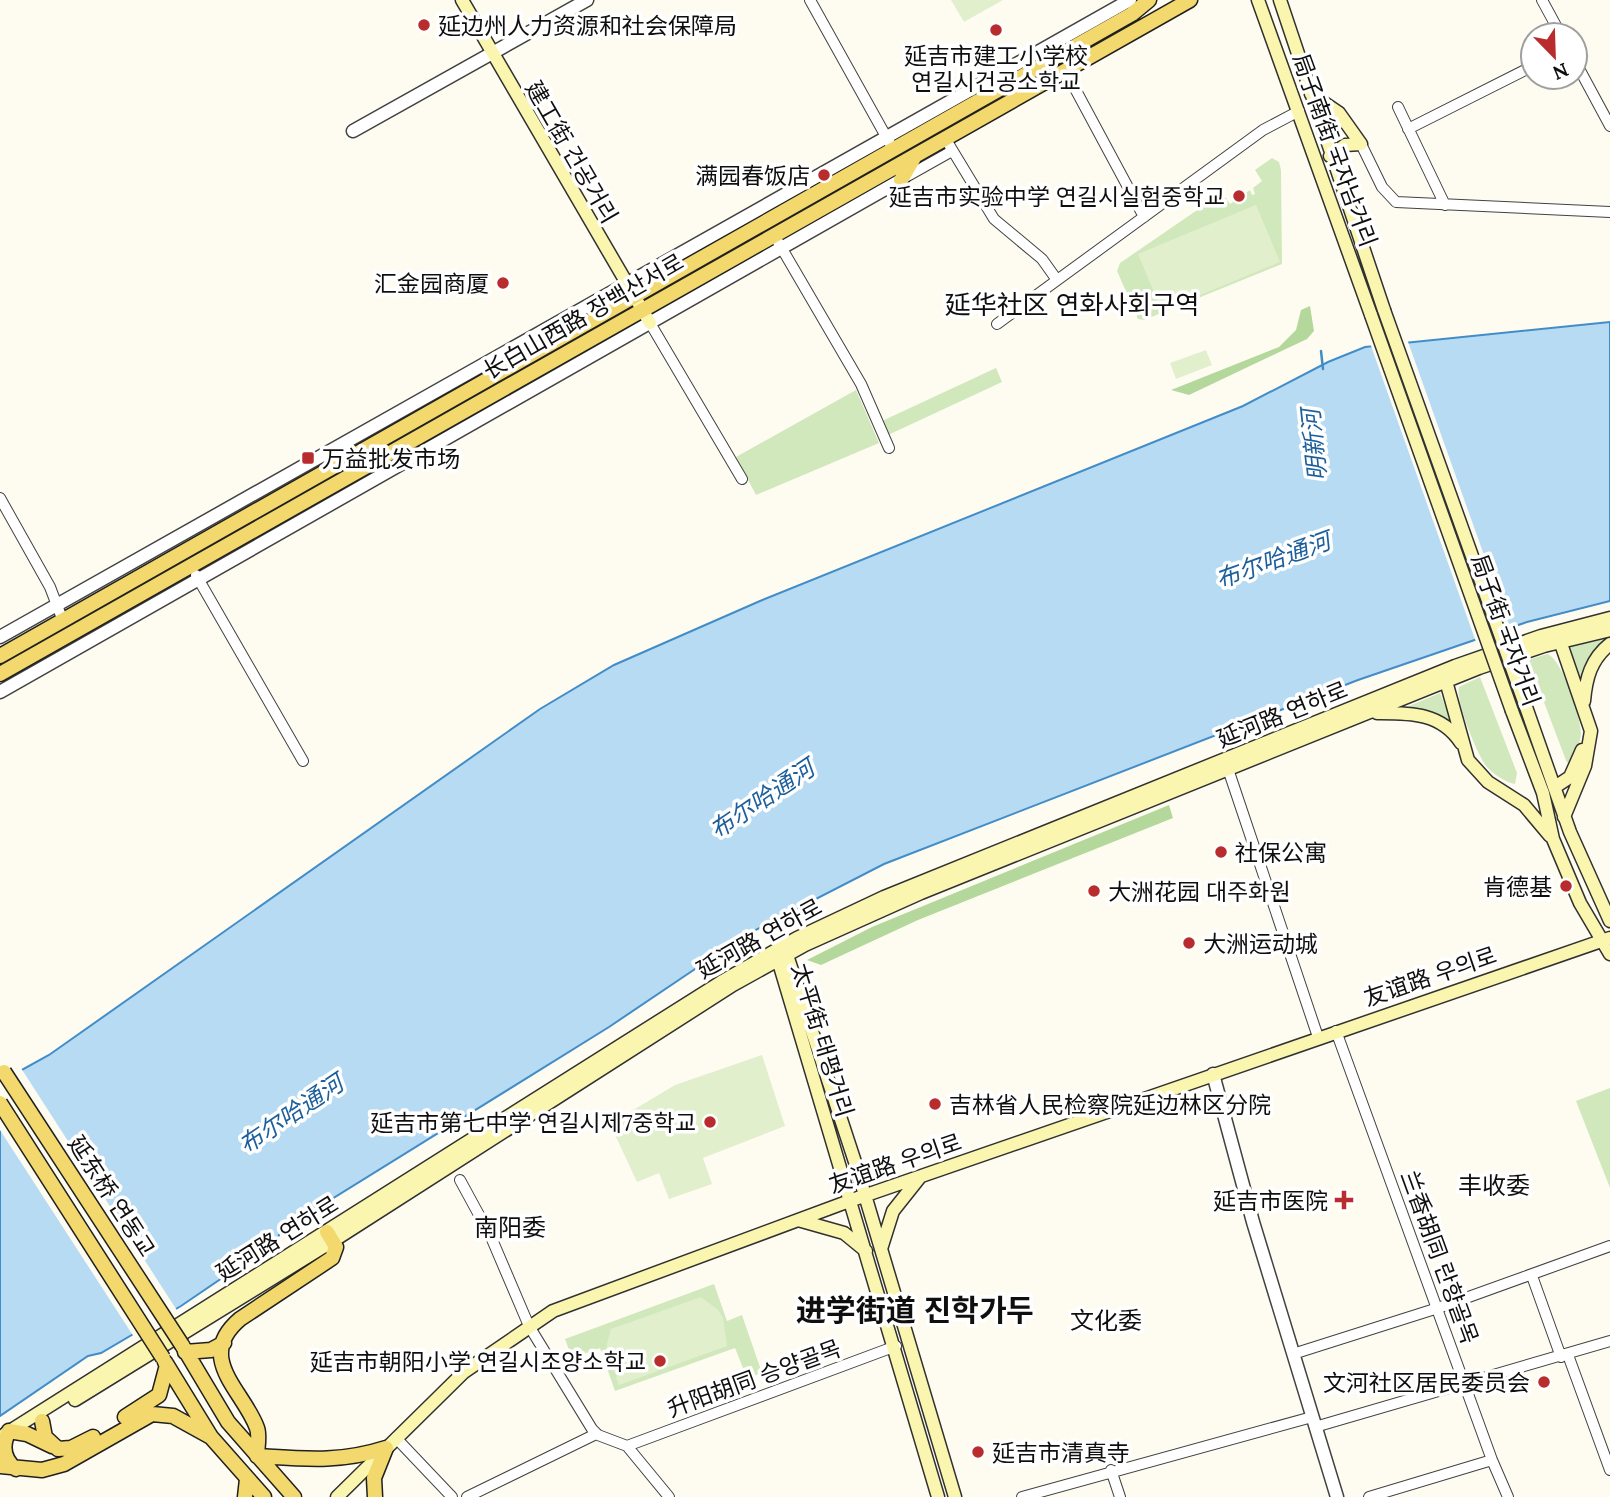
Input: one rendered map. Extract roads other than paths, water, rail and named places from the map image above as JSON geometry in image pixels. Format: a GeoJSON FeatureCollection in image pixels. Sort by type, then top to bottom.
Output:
{"type":"FeatureCollection","features":[{"type":"Feature","properties":{"kind":"main road","name":"建工街 건공거리"},"geometry":{"type":"LineString","coordinates":[[462,0],[491,54],[650,323]]}},
{"type":"Feature","properties":{"kind":"main road","name":"长白山西路 장백산서로"},"geometry":{"type":"LineString","coordinates":[[0,656],[629,290],[890,144],[1132,14],[1149,0]]}},
{"type":"Feature","properties":{"kind":"main road","name":"长白山西路 장백산서로"},"geometry":{"type":"LineString","coordinates":[[0,674],[774,234],[916,155],[949,145],[1065,70],[1190,0]]}},
{"type":"Feature","properties":{"kind":"main road","name":"局子南街 국자남거리"},"geometry":{"type":"LineString","coordinates":[[1258,0],[1371,315]]}},
{"type":"Feature","properties":{"kind":"main road","name":"局子南街 국자남거리"},"geometry":{"type":"LineString","coordinates":[[1280,0],[1330,156],[1384,310]]}},
{"type":"Feature","properties":{"kind":"main road"},"geometry":{"type":"LineString","coordinates":[[1311,94],[1339,113],[1352,127],[1361,144],[1345,145],[1330,156]]}},
{"type":"Feature","properties":{"kind":"main road"},"geometry":{"type":"LineString","coordinates":[[901,180],[916,155]]}},
{"type":"Feature","properties":{"kind":"main road","name":"局子街 국자거리"},"geometry":{"type":"LineString","coordinates":[[1384,310],[1526,707],[1549,790],[1553,839],[1580,903],[1608,935],[1610,954]]}},
{"type":"Feature","properties":{"kind":"main road","name":"局子街 국자거리"},"geometry":{"type":"LineString","coordinates":[[1371,315],[1513,711],[1610,921]]}},
{"type":"Feature","properties":{"kind":"main road","name":"延河路 연하로"},"geometry":{"type":"LineString","coordinates":[[7,1439],[780,955],[896,892],[1446,675],[1610,618]]}},
{"type":"Feature","properties":{"kind":"main road","name":"延河路 연하로"},"geometry":{"type":"LineString","coordinates":[[1556,637],[1610,630]]}},
{"type":"Feature","properties":{"kind":"main road"},"geometry":{"type":"LineString","coordinates":[[1556,637],[1591,723],[1590,750],[1564,817]]}},
{"type":"Feature","properties":{"kind":"main road"},"geometry":{"type":"LineString","coordinates":[[1446,675],[1475,754],[1488,772],[1527,798],[1536,799],[1571,776],[1582,751],[1584,733],[1576,696],[1556,637]]}},
{"type":"Feature","properties":{"kind":"main road"},"geometry":{"type":"LineString","coordinates":[[1584,705],[1590,669],[1600,652],[1610,644]]}},
{"type":"Feature","properties":{"kind":"main road"},"geometry":{"type":"LineString","coordinates":[[1446,675],[1468,760],[1483,777],[1524,805],[1553,839]]}},
{"type":"Feature","properties":{"kind":"main road","name":"延河路 연하로"},"geometry":{"type":"LineString","coordinates":[[780,955],[898,903],[1370,713],[1446,675]]}},
{"type":"Feature","properties":{"kind":"main road"},"geometry":{"type":"LineString","coordinates":[[1370,713],[1410,712],[1431,718],[1452,732],[1464,749]]}},
{"type":"Feature","properties":{"kind":"main road","name":"友谊路 우의로"},"geometry":{"type":"LineString","coordinates":[[337,1497],[464,1371],[528,1326],[588,1297],[865,1195],[1608,935]]}},
{"type":"Feature","properties":{"kind":"main road","name":"太平街 태평거리"},"geometry":{"type":"LineString","coordinates":[[780,955],[865,1195],[955,1497]]}},
{"type":"Feature","properties":{"kind":"main road","name":"太平街 태평거리"},"geometry":{"type":"LineString","coordinates":[[780,955],[939,1497]]}},
{"type":"Feature","properties":{"kind":"main road","name":"延东桥 연동교"},"geometry":{"type":"LineString","coordinates":[[2,1068],[184,1348],[219,1409],[294,1497]]}},
{"type":"Feature","properties":{"kind":"main road","name":"延东桥 연동교"},"geometry":{"type":"LineString","coordinates":[[0,1103],[211,1437]]}},
{"type":"Feature","properties":{"kind":"main road"},"geometry":{"type":"LineString","coordinates":[[881,1249],[893,1211],[920,1177]]}},
{"type":"Feature","properties":{"kind":"main road"},"geometry":{"type":"LineString","coordinates":[[797,1220],[844,1233],[867,1252]]}},
{"type":"Feature","properties":{"kind":"main road"},"geometry":{"type":"LineString","coordinates":[[330,1236],[336,1250],[327,1263],[232,1326],[224,1343],[224,1371],[258,1430],[257,1456],[321,1461],[356,1457],[391,1443]]}},
{"type":"Feature","properties":{"kind":"main road","name":"延河路 연하로"},"geometry":{"type":"LineString","coordinates":[[7,1439],[42,1421],[330,1236]]}},
{"type":"Feature","properties":{"kind":"main road"},"geometry":{"type":"LineString","coordinates":[[184,1348],[211,1350],[224,1343]]}},
{"type":"Feature","properties":{"kind":"main road"},"geometry":{"type":"LineString","coordinates":[[16,1469],[6,1459],[7,1439],[64,1450],[78,1445],[153,1399],[162,1390],[165,1361]]}},
{"type":"Feature","properties":{"kind":"main road"},"geometry":{"type":"LineString","coordinates":[[0,1466],[42,1469],[64,1464],[152,1414],[173,1416],[211,1437],[264,1497]]}},
{"type":"Feature","properties":{"kind":"main road"},"geometry":{"type":"LineString","coordinates":[[42,1421],[45,1437],[53,1446]]}},
{"type":"Feature","properties":{"kind":"main road"},"geometry":{"type":"LineString","coordinates":[[375,1497],[374,1478],[391,1443]]}},
{"type":"Feature","properties":{"kind":"main road"},"geometry":{"type":"LineString","coordinates":[[245,1497],[247,1479]]}},
{"type":"Feature","properties":{"kind":"street"},"geometry":{"type":"LineString","coordinates":[[353,131],[587,0]]}},
{"type":"Feature","properties":{"kind":"street"},"geometry":{"type":"LineString","coordinates":[[810,0],[890,144]]}},
{"type":"Feature","properties":{"kind":"street","name":"长白山西路 장백산서로"},"geometry":{"type":"LineString","coordinates":[[890,144],[1130,0]]}},
{"type":"Feature","properties":{"kind":"street"},"geometry":{"type":"LineString","coordinates":[[1542,0],[1553,21]]}},
{"type":"Feature","properties":{"kind":"street"},"geometry":{"type":"LineString","coordinates":[[1065,70],[1144,217]]}},
{"type":"Feature","properties":{"kind":"street"},"geometry":{"type":"LineString","coordinates":[[1408,129],[1519,73]]}},
{"type":"Feature","properties":{"kind":"street"},"geometry":{"type":"LineString","coordinates":[[1589,87],[1610,126]]}},
{"type":"Feature","properties":{"kind":"street"},"geometry":{"type":"LineString","coordinates":[[1398,107],[1445,205]]}},
{"type":"Feature","properties":{"kind":"street"},"geometry":{"type":"LineString","coordinates":[[997,324],[1263,130],[1299,111]]}},
{"type":"Feature","properties":{"kind":"street"},"geometry":{"type":"LineString","coordinates":[[1361,144],[1390,197],[1396,202],[1610,212]]}},
{"type":"Feature","properties":{"kind":"street"},"geometry":{"type":"LineString","coordinates":[[901,180],[949,145],[994,219],[1042,259],[1057,280]]}},
{"type":"Feature","properties":{"kind":"street","name":"长白山西路 장백산서로"},"geometry":{"type":"LineString","coordinates":[[0,692],[901,180]]}},
{"type":"Feature","properties":{"kind":"street"},"geometry":{"type":"LineString","coordinates":[[774,234],[861,384],[889,448]]}},
{"type":"Feature","properties":{"kind":"street","name":"长白山西路 장백산서로"},"geometry":{"type":"LineString","coordinates":[[0,637],[629,290]]}},
{"type":"Feature","properties":{"kind":"street"},"geometry":{"type":"LineString","coordinates":[[650,323],[742,479]]}},
{"type":"Feature","properties":{"kind":"street"},"geometry":{"type":"LineString","coordinates":[[0,498],[57,604],[63,621]]}},
{"type":"Feature","properties":{"kind":"street"},"geometry":{"type":"LineString","coordinates":[[191,565],[303,761]]}},
{"type":"Feature","properties":{"kind":"street"},"geometry":{"type":"LineString","coordinates":[[1228,769],[1318,1037]]}},
{"type":"Feature","properties":{"kind":"street","name":"兰香胡同 란향골목"},"geometry":{"type":"LineString","coordinates":[[1336,1031],[1492,1460],[1508,1497]]}},
{"type":"Feature","properties":{"kind":"street"},"geometry":{"type":"LineString","coordinates":[[1213,1074],[1337,1497]]}},
{"type":"Feature","properties":{"kind":"street"},"geometry":{"type":"LineString","coordinates":[[460,1180],[491,1237],[528,1326],[596,1433],[626,1446],[669,1497]]}},
{"type":"Feature","properties":{"kind":"street"},"geometry":{"type":"LineString","coordinates":[[1293,1354],[1438,1308],[1610,1247]]}},
{"type":"Feature","properties":{"kind":"street"},"geometry":{"type":"LineString","coordinates":[[1532,1276],[1610,1470]]}},
{"type":"Feature","properties":{"kind":"street"},"geometry":{"type":"LineString","coordinates":[[1021,1497],[1111,1470],[1465,1386],[1610,1342]]}},
{"type":"Feature","properties":{"kind":"street","name":"升阳胡同 승양골목"},"geometry":{"type":"LineString","coordinates":[[626,1446],[896,1346]]}},
{"type":"Feature","properties":{"kind":"street"},"geometry":{"type":"LineString","coordinates":[[467,1497],[596,1433]]}},
{"type":"Feature","properties":{"kind":"street"},"geometry":{"type":"LineString","coordinates":[[391,1443],[452,1497]]}},
{"type":"Feature","properties":{"kind":"street"},"geometry":{"type":"LineString","coordinates":[[1369,1497],[1492,1460]]}},
{"type":"Feature","properties":{"kind":"street"},"geometry":{"type":"LineString","coordinates":[[1111,1470],[1120,1497]]}},
{"type":"Feature","properties":{"kind":"water","name":"布尔哈通河"},"geometry":{"type":"Polygon","coordinates":[[[1610,322],[1610,601],[1527,622],[1358,680],[884,864],[744,936],[609,1027],[282,1230],[275,1242],[181,1306],[101,1353],[88,1356],[0,1416],[0,1082],[49,1055],[540,709],[614,665],[760,601],[1243,406],[1328,362],[1365,347],[1610,322]]]}},
{"type":"Feature","properties":{"kind":"waterway","name":"明新河"},"geometry":{"type":"LineString","coordinates":[[1321,351],[1323,369]]}},
{"type":"Feature","properties":{"kind":"place","name":"延边州人力资源和社会保障局"},"geometry":{"type":"Point","coordinates":[424,25]}},
{"type":"Feature","properties":{"kind":"place","name":"延吉市建工小学校 연길시건공소학교"},"geometry":{"type":"Point","coordinates":[996,30]}},
{"type":"Feature","properties":{"kind":"place","name":"满园春饭店"},"geometry":{"type":"Point","coordinates":[824,175]}},
{"type":"Feature","properties":{"kind":"place","name":"延吉市实验中学 연길시실험중학교"},"geometry":{"type":"Point","coordinates":[1239,196]}},
{"type":"Feature","properties":{"kind":"place","name":"汇金园商厦"},"geometry":{"type":"Point","coordinates":[503,283]}},
{"type":"Feature","properties":{"kind":"place","name":"万益批发市场"},"geometry":{"type":"Point","coordinates":[308,458]}},
{"type":"Feature","properties":{"kind":"place","name":"社保公寓"},"geometry":{"type":"Point","coordinates":[1221,852]}},
{"type":"Feature","properties":{"kind":"place","name":"肯德基"},"geometry":{"type":"Point","coordinates":[1566,886]}},
{"type":"Feature","properties":{"kind":"place","name":"大洲花园 대주화원"},"geometry":{"type":"Point","coordinates":[1094,891]}},
{"type":"Feature","properties":{"kind":"place","name":"大洲运动城"},"geometry":{"type":"Point","coordinates":[1189,943]}},
{"type":"Feature","properties":{"kind":"place","name":"吉林省人民检察院延边林区分院"},"geometry":{"type":"Point","coordinates":[935,1104]}},
{"type":"Feature","properties":{"kind":"place","name":"延吉市第七中学 연길시제7중학교"},"geometry":{"type":"Point","coordinates":[710,1122]}},
{"type":"Feature","properties":{"kind":"place","name":"延吉市医院"},"geometry":{"type":"Point","coordinates":[1344,1200]}},
{"type":"Feature","properties":{"kind":"place","name":"延吉市朝阳小学 연길시조양소학교"},"geometry":{"type":"Point","coordinates":[660,1361]}},
{"type":"Feature","properties":{"kind":"place","name":"文河社区居民委员会"},"geometry":{"type":"Point","coordinates":[1544,1382]}},
{"type":"Feature","properties":{"kind":"place","name":"延吉市清真寺"},"geometry":{"type":"Point","coordinates":[978,1452]}},
{"type":"Feature","properties":{"kind":"district","name":"延华社区 연화사회구역"},"geometry":{"type":"Point","coordinates":[1072,304]}},
{"type":"Feature","properties":{"kind":"district","name":"丰收委"},"geometry":{"type":"Point","coordinates":[1494,1185]}},
{"type":"Feature","properties":{"kind":"district","name":"南阳委"},"geometry":{"type":"Point","coordinates":[510,1227]}},
{"type":"Feature","properties":{"kind":"district","name":"进学街道 진학가두"},"geometry":{"type":"Point","coordinates":[915,1310]}},
{"type":"Feature","properties":{"kind":"district","name":"文化委"},"geometry":{"type":"Point","coordinates":[1106,1320]}}]}
